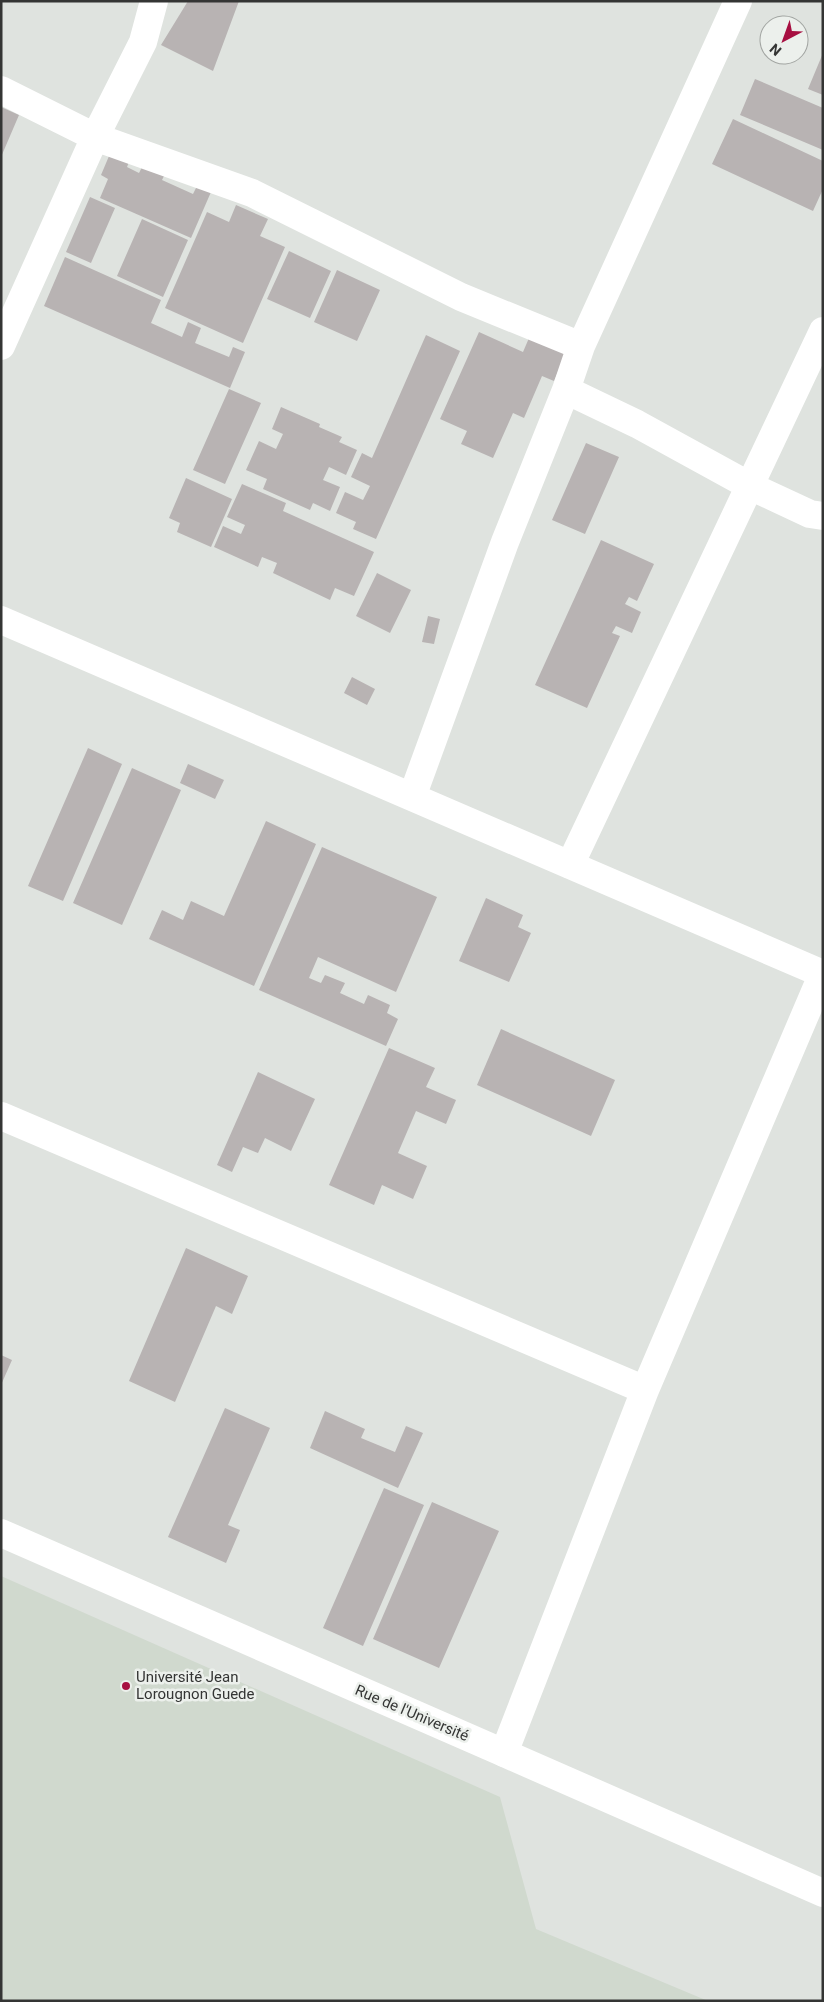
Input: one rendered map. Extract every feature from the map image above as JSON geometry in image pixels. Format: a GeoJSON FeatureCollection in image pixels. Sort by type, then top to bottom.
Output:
{"type":"FeatureCollection","features":[{"type":"Feature","properties":{"kind":"street"},"geometry":{"type":"LineString","coordinates":[[1,346],[95,137],[144,42],[154,1]]}},
{"type":"Feature","properties":{"kind":"street"},"geometry":{"type":"LineString","coordinates":[[412,797],[505,542],[566,390],[581,346],[738,1]]}},
{"type":"Feature","properties":{"kind":"street"},"geometry":{"type":"LineString","coordinates":[[1,90],[95,137],[252,193],[461,297],[581,346]]}},
{"type":"Feature","properties":{"kind":"street"},"geometry":{"type":"LineString","coordinates":[[570,865],[823,331]]}},
{"type":"Feature","properties":{"kind":"street"},"geometry":{"type":"LineString","coordinates":[[566,390],[637,424],[750,486],[810,514],[823,516]]}},
{"type":"Feature","properties":{"kind":"street"},"geometry":{"type":"LineString","coordinates":[[1,620],[823,973],[645,1390],[504,1753]]}},
{"type":"Feature","properties":{"kind":"street"},"geometry":{"type":"LineString","coordinates":[[1,1116],[645,1390]]}},
{"type":"Feature","properties":{"kind":"street","name":"Rue de l'Université"},"geometry":{"type":"LineString","coordinates":[[1,1533],[823,1892]]}},
{"type":"Feature","properties":{"kind":"shaded area","name":"Université Jean Lorougnon Guede"},"geometry":{"type":"Polygon","coordinates":[[[1,1576],[500,1797],[536,1929],[708,2001],[1,2001],[1,1576]]]}},
{"type":"Feature","properties":{"kind":"building"},"geometry":{"type":"Polygon","coordinates":[[[188,1],[239,1],[213,71],[161,45],[188,1]]]}},
{"type":"Feature","properties":{"kind":"building"},"geometry":{"type":"Polygon","coordinates":[[[823,53],[823,95],[808,89],[823,53]]]}},
{"type":"Feature","properties":{"kind":"building"},"geometry":{"type":"Polygon","coordinates":[[[755,79],[823,108],[823,150],[740,115],[755,79]]]}},
{"type":"Feature","properties":{"kind":"building"},"geometry":{"type":"Polygon","coordinates":[[[1,107],[19,115],[1,157],[1,107]]]}},
{"type":"Feature","properties":{"kind":"building"},"geometry":{"type":"Polygon","coordinates":[[[733,119],[823,161],[823,189],[813,211],[712,164],[733,119]]]}},
{"type":"Feature","properties":{"kind":"building"},"geometry":{"type":"Polygon","coordinates":[[[112,149],[131,157],[127,167],[139,173],[144,163],[166,172],[162,180],[193,194],[197,186],[211,192],[191,238],[100,198],[108,179],[101,175],[112,149]]]}},
{"type":"Feature","properties":{"kind":"building"},"geometry":{"type":"Polygon","coordinates":[[[90,197],[115,208],[91,263],[66,252],[90,197]]]}},
{"type":"Feature","properties":{"kind":"building"},"geometry":{"type":"Polygon","coordinates":[[[236,205],[268,219],[260,236],[285,247],[243,343],[165,308],[207,212],[229,222],[236,205]]]}},
{"type":"Feature","properties":{"kind":"building"},"geometry":{"type":"Polygon","coordinates":[[[142,219],[188,240],[163,297],[117,276],[142,219]]]}},
{"type":"Feature","properties":{"kind":"building"},"geometry":{"type":"Polygon","coordinates":[[[289,251],[331,271],[310,318],[267,299],[289,251]]]}},
{"type":"Feature","properties":{"kind":"building"},"geometry":{"type":"Polygon","coordinates":[[[65,257],[161,300],[151,323],[182,337],[188,322],[201,328],[195,343],[229,357],[233,347],[245,352],[230,388],[44,306],[65,257]]]}},
{"type":"Feature","properties":{"kind":"building"},"geometry":{"type":"Polygon","coordinates":[[[337,270],[380,290],[357,341],[314,322],[337,270]]]}},
{"type":"Feature","properties":{"kind":"building"},"geometry":{"type":"Polygon","coordinates":[[[479,332],[523,352],[529,338],[566,354],[554,381],[542,376],[524,418],[513,413],[493,458],[461,444],[467,431],[440,419],[479,332]]]}},
{"type":"Feature","properties":{"kind":"building"},"geometry":{"type":"Polygon","coordinates":[[[426,335],[460,351],[376,539],[353,529],[356,522],[336,513],[345,492],[363,500],[370,486],[351,477],[362,453],[372,458],[426,335]]]}},
{"type":"Feature","properties":{"kind":"building"},"geometry":{"type":"Polygon","coordinates":[[[229,389],[261,403],[225,484],[193,470],[229,389]]]}},
{"type":"Feature","properties":{"kind":"building"},"geometry":{"type":"Polygon","coordinates":[[[281,407],[320,424],[319,427],[342,437],[339,442],[357,450],[346,475],[329,467],[323,480],[340,487],[330,511],[313,503],[310,510],[263,489],[267,479],[246,470],[259,441],[276,449],[283,434],[272,429],[281,407]]]}},
{"type":"Feature","properties":{"kind":"building"},"geometry":{"type":"Polygon","coordinates":[[[586,443],[619,457],[585,534],[552,520],[586,443]]]}},
{"type":"Feature","properties":{"kind":"building"},"geometry":{"type":"Polygon","coordinates":[[[186,478],[232,499],[211,547],[177,532],[180,523],[169,518],[186,478]]]}},
{"type":"Feature","properties":{"kind":"building"},"geometry":{"type":"Polygon","coordinates":[[[242,484],[286,503],[283,511],[374,552],[354,596],[335,588],[330,600],[273,573],[277,563],[262,557],[258,567],[214,547],[223,526],[241,534],[245,525],[227,517],[242,484]]]}},
{"type":"Feature","properties":{"kind":"building"},"geometry":{"type":"Polygon","coordinates":[[[601,540],[654,564],[637,601],[629,597],[625,604],[641,612],[632,633],[616,626],[612,633],[620,636],[587,708],[535,685],[601,540]]]}},
{"type":"Feature","properties":{"kind":"building"},"geometry":{"type":"Polygon","coordinates":[[[377,573],[411,590],[390,633],[356,616],[377,573]]]}},
{"type":"Feature","properties":{"kind":"building"},"geometry":{"type":"Polygon","coordinates":[[[428,616],[440,619],[434,644],[422,642],[428,616]]]}},
{"type":"Feature","properties":{"kind":"building"},"geometry":{"type":"Polygon","coordinates":[[[352,677],[375,689],[367,705],[344,693],[352,677]]]}},
{"type":"Feature","properties":{"kind":"building"},"geometry":{"type":"Polygon","coordinates":[[[88,748],[122,764],[63,901],[28,886],[88,748]]]}},
{"type":"Feature","properties":{"kind":"building"},"geometry":{"type":"Polygon","coordinates":[[[188,764],[224,780],[215,799],[180,783],[188,764]]]}},
{"type":"Feature","properties":{"kind":"building"},"geometry":{"type":"Polygon","coordinates":[[[132,768],[181,790],[122,925],[73,903],[132,768]]]}},
{"type":"Feature","properties":{"kind":"building"},"geometry":{"type":"Polygon","coordinates":[[[266,821],[316,844],[254,986],[149,939],[162,910],[183,920],[191,901],[224,916],[266,821]]]}},
{"type":"Feature","properties":{"kind":"building"},"geometry":{"type":"Polygon","coordinates":[[[322,847],[437,897],[396,992],[318,957],[309,978],[321,983],[325,975],[345,983],[340,993],[364,1004],[368,995],[390,1005],[387,1013],[398,1019],[386,1046],[259,990],[322,847]]]}},
{"type":"Feature","properties":{"kind":"building"},"geometry":{"type":"Polygon","coordinates":[[[486,898],[523,915],[518,927],[531,933],[509,982],[459,961],[486,898]]]}},
{"type":"Feature","properties":{"kind":"building"},"geometry":{"type":"Polygon","coordinates":[[[501,1029],[615,1080],[591,1136],[477,1085],[501,1029]]]}},
{"type":"Feature","properties":{"kind":"building"},"geometry":{"type":"Polygon","coordinates":[[[389,1048],[435,1068],[426,1087],[456,1100],[446,1124],[416,1111],[398,1153],[427,1166],[413,1199],[382,1185],[374,1205],[329,1185],[389,1048]]]}},
{"type":"Feature","properties":{"kind":"building"},"geometry":{"type":"Polygon","coordinates":[[[258,1072],[315,1099],[291,1151],[265,1138],[258,1153],[243,1147],[232,1172],[217,1165],[258,1072]]]}},
{"type":"Feature","properties":{"kind":"building"},"geometry":{"type":"Polygon","coordinates":[[[186,1248],[248,1276],[232,1314],[216,1306],[175,1402],[129,1381],[186,1248]]]}},
{"type":"Feature","properties":{"kind":"building"},"geometry":{"type":"Polygon","coordinates":[[[1,1355],[12,1360],[1,1385],[1,1355]]]}},
{"type":"Feature","properties":{"kind":"building"},"geometry":{"type":"Polygon","coordinates":[[[225,1408],[270,1428],[228,1525],[240,1530],[226,1563],[168,1537],[225,1408]]]}},
{"type":"Feature","properties":{"kind":"building"},"geometry":{"type":"Polygon","coordinates":[[[325,1411],[365,1429],[361,1438],[395,1452],[406,1426],[423,1433],[398,1488],[310,1448],[325,1411]]]}},
{"type":"Feature","properties":{"kind":"building"},"geometry":{"type":"Polygon","coordinates":[[[384,1488],[424,1505],[363,1646],[323,1628],[384,1488]]]}},
{"type":"Feature","properties":{"kind":"building"},"geometry":{"type":"Polygon","coordinates":[[[432,1502],[499,1531],[439,1668],[373,1639],[432,1502]]]}},
{"type":"Feature","properties":{"kind":"place","name":"Université Jean Lorougnon Guede"},"geometry":{"type":"Point","coordinates":[126,1686]}}]}
